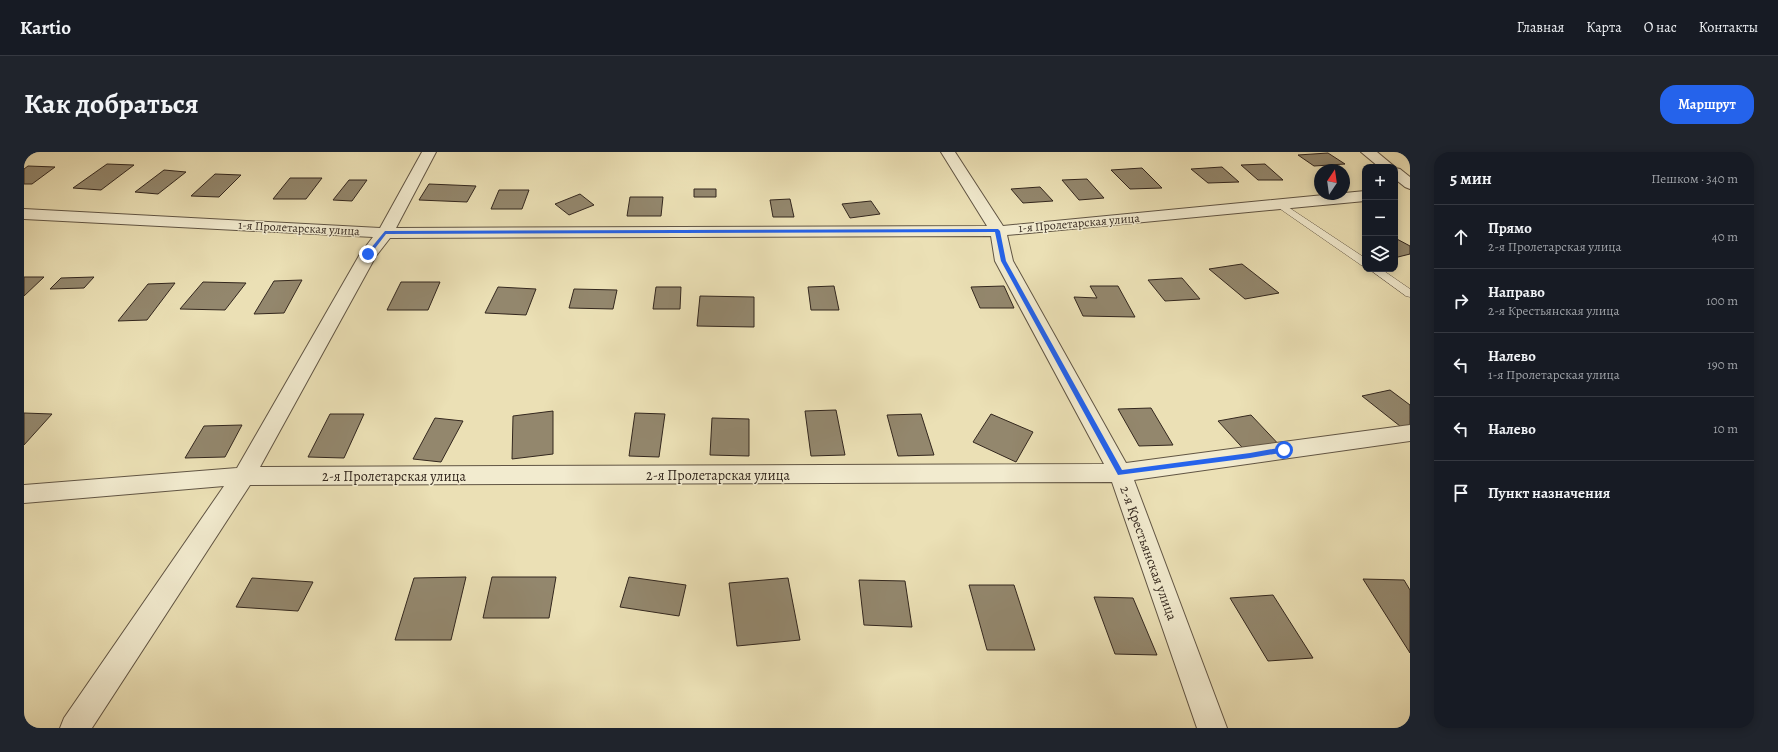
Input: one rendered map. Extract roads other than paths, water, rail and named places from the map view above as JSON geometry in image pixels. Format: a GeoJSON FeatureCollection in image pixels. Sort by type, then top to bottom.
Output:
{"type":"FeatureCollection","features":[{"type":"Feature","properties":{"kind":"street"},"geometry":{"type":"LineString","coordinates":[[75,728],[244,476],[368,254],[385,233],[429,152]]}},
{"type":"Feature","properties":{"kind":"street","name":"2-я Крестьянская улица"},"geometry":{"type":"LineString","coordinates":[[948,152],[998,231],[1004,261],[1120,473],[1212,728]]}},
{"type":"Feature","properties":{"kind":"street"},"geometry":{"type":"LineString","coordinates":[[1368,152],[1384,164]]}},
{"type":"Feature","properties":{"kind":"street"},"geometry":{"type":"LineString","coordinates":[[1398,174],[1410,184]]}},
{"type":"Feature","properties":{"kind":"street"},"geometry":{"type":"LineString","coordinates":[[1398,193],[1410,192]]}},
{"type":"Feature","properties":{"kind":"street","name":"1-я Пролетарская улица"},"geometry":{"type":"LineString","coordinates":[[24,214],[385,233],[998,231],[1362,196]]}},
{"type":"Feature","properties":{"kind":"street","name":"2-я Пролетарская улица"},"geometry":{"type":"LineString","coordinates":[[24,494],[244,476],[1120,473],[1410,433]]}},
{"type":"Feature","properties":{"kind":"lane"},"geometry":{"type":"LineString","coordinates":[[1279,204],[1362,261]]}},
{"type":"Feature","properties":{"kind":"lane"},"geometry":{"type":"LineString","coordinates":[[1378,272],[1410,294]]}}]}
